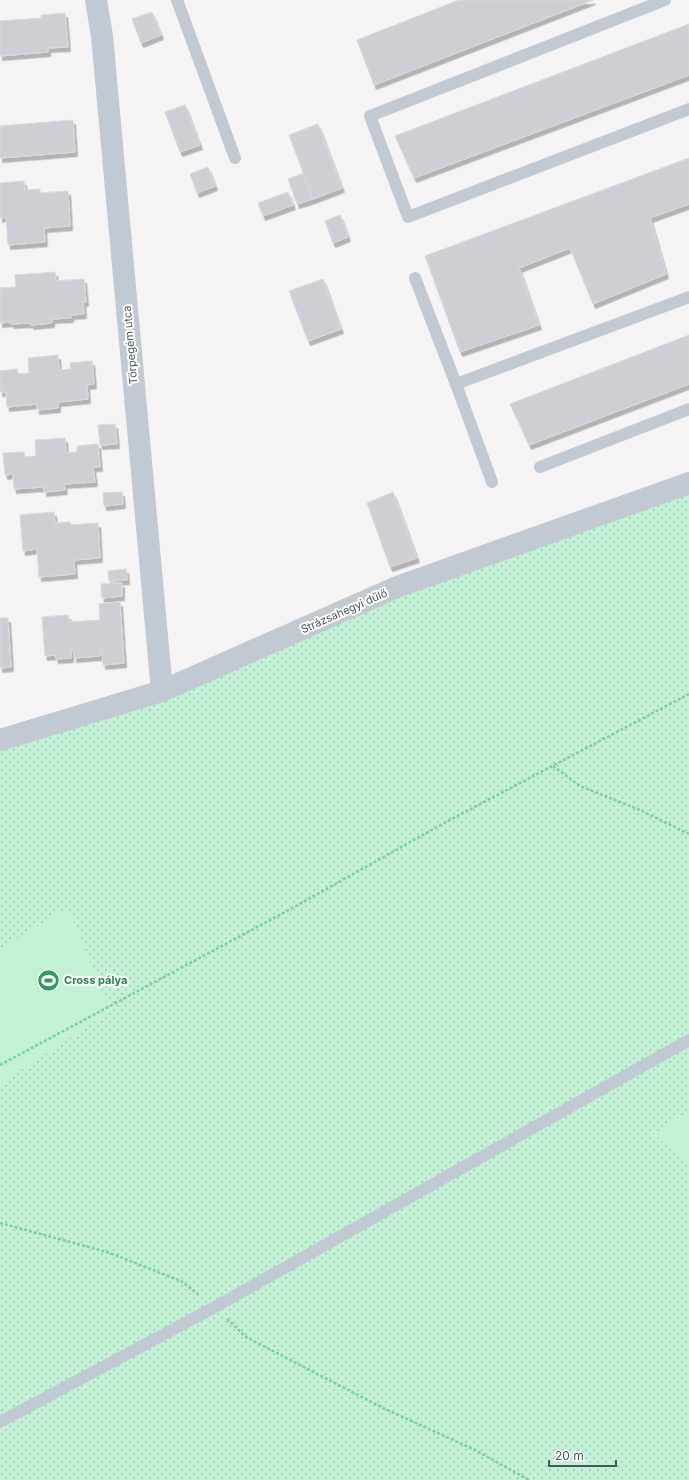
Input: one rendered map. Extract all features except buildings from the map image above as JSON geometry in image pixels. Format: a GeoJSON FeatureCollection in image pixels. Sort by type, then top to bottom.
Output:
{"type":"FeatureCollection","features":[{"type":"Feature","properties":{"kind":"street","name":"Törpegém utca"},"geometry":{"type":"LineString","coordinates":[[96,0],[102,36],[162,691]]}},
{"type":"Feature","properties":{"kind":"street","name":"Strázsahegyi dűlő"},"geometry":{"type":"LineString","coordinates":[[0,740],[162,691],[397,587],[689,483]]}},
{"type":"Feature","properties":{"kind":"lane"},"geometry":{"type":"LineString","coordinates":[[177,0],[235,158]]}},
{"type":"Feature","properties":{"kind":"lane"},"geometry":{"type":"LineString","coordinates":[[665,0],[370,116],[408,217],[689,109]]}},
{"type":"Feature","properties":{"kind":"lane"},"geometry":{"type":"LineString","coordinates":[[415,278],[492,482]]}},
{"type":"Feature","properties":{"kind":"lane"},"geometry":{"type":"LineString","coordinates":[[456,384],[689,297]]}},
{"type":"Feature","properties":{"kind":"lane"},"geometry":{"type":"LineString","coordinates":[[540,468],[689,409]]}},
{"type":"Feature","properties":{"kind":"lane"},"geometry":{"type":"LineString","coordinates":[[0,1422],[215,1307],[689,1040]]}},
{"type":"Feature","properties":{"kind":"path"},"geometry":{"type":"LineString","coordinates":[[0,1065],[287,911],[446,822],[689,694]]}},
{"type":"Feature","properties":{"kind":"path"},"geometry":{"type":"LineString","coordinates":[[553,766],[580,786],[640,810],[689,834]]}},
{"type":"Feature","properties":{"kind":"path"},"geometry":{"type":"LineString","coordinates":[[0,1223],[107,1252],[181,1281],[215,1307],[246,1338],[383,1408],[475,1450],[529,1480]]}},
{"type":"Feature","properties":{"kind":"green space"},"geometry":{"type":"Polygon","coordinates":[[[689,494],[689,1480],[0,1480],[0,740],[162,691],[397,587],[689,494]]]}},
{"type":"Feature","properties":{"kind":"green space","name":"Cross pálya"},"geometry":{"type":"Polygon","coordinates":[[[68,907],[110,1011],[0,1084],[0,949],[68,907]]]}},
{"type":"Feature","properties":{"kind":"green space"},"geometry":{"type":"Polygon","coordinates":[[[688,1111],[689,1112],[689,1164],[653,1134],[688,1111]]]}},
{"type":"Feature","properties":{"kind":"place","name":"Cross pálya"},"geometry":{"type":"Point","coordinates":[49,980]}}]}
